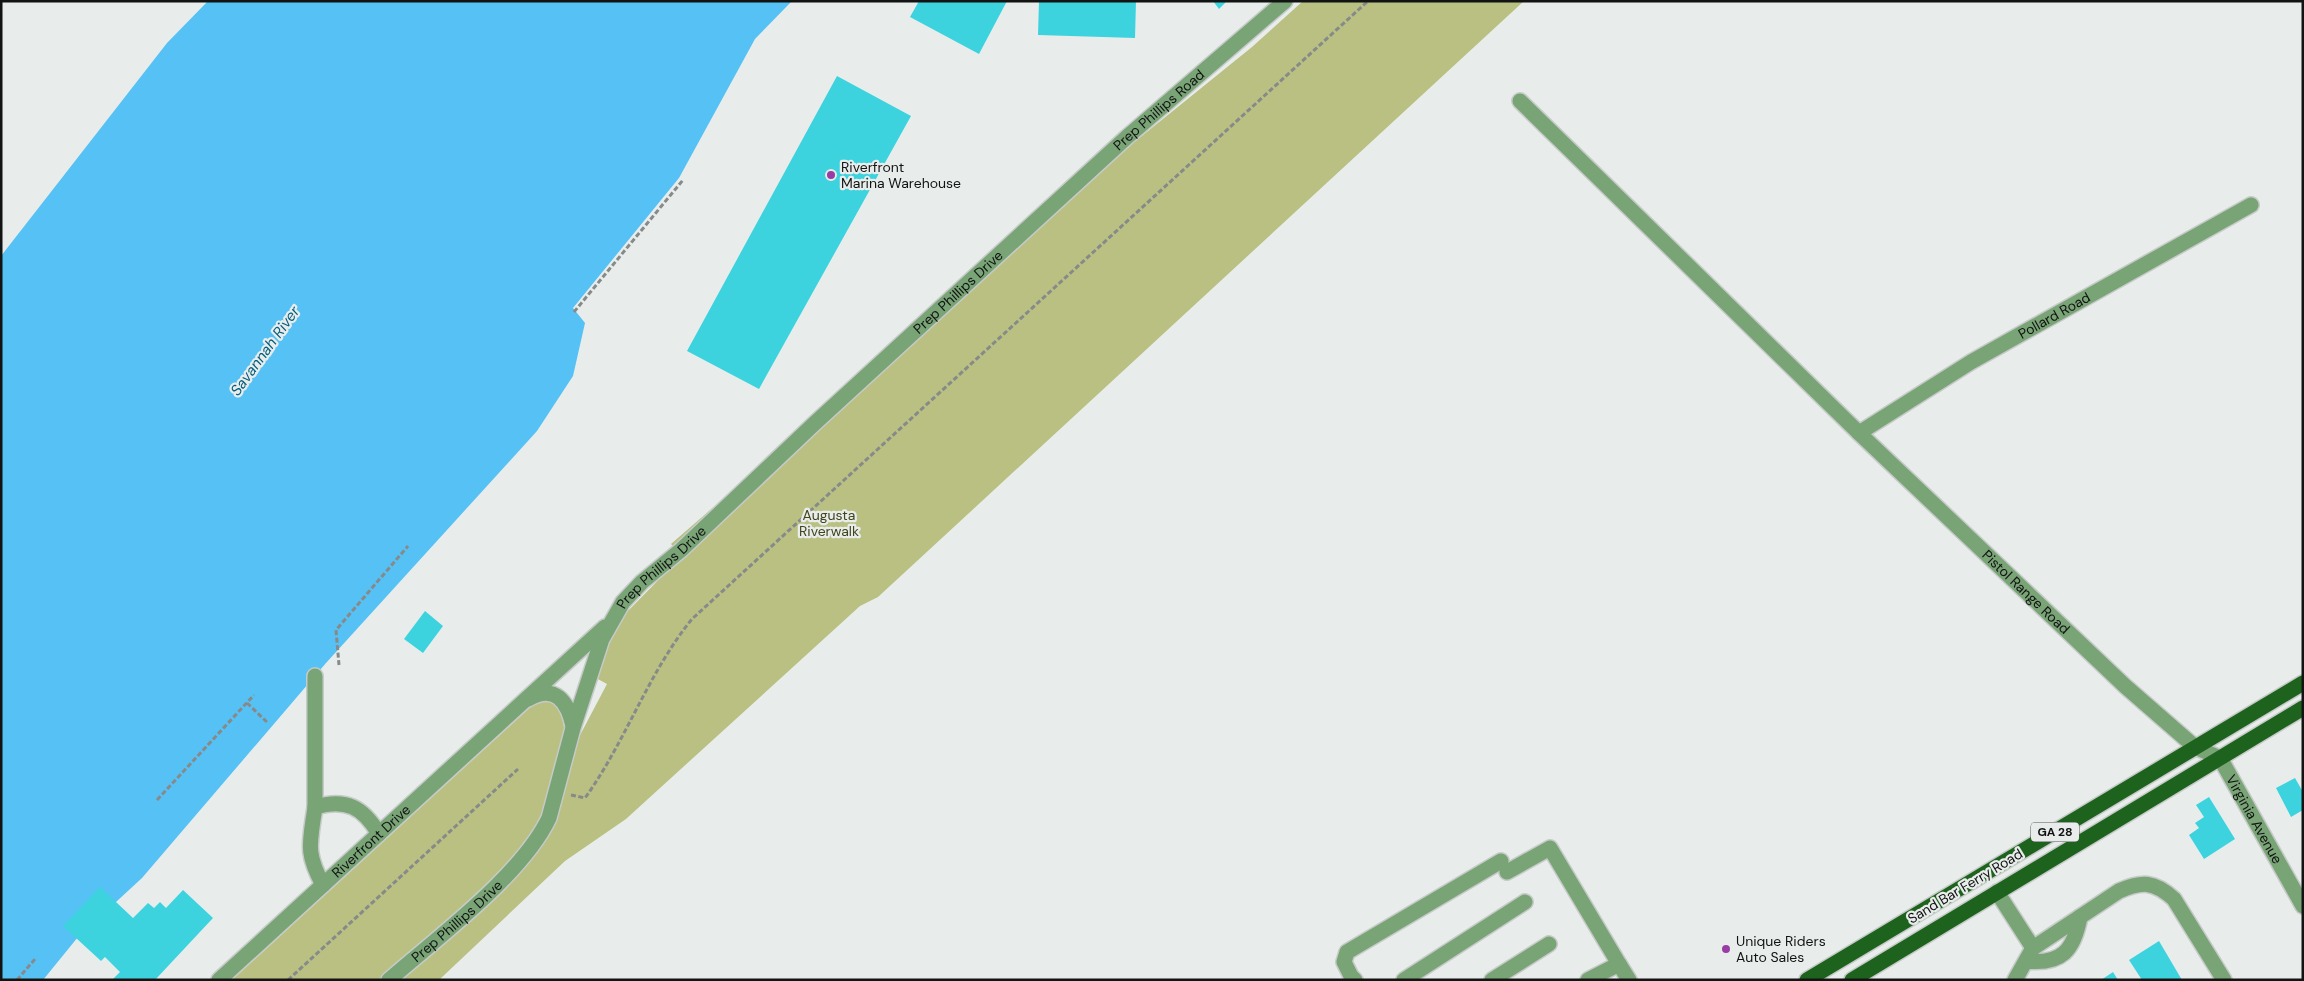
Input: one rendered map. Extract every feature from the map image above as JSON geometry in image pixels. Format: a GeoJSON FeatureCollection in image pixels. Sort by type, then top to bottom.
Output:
{"type":"FeatureCollection","features":[{"type":"Feature","properties":{"kind":"main road","name":"Sand Bar Ferry Road"},"geometry":{"type":"LineString","coordinates":[[1807,980],[2303,683]]}},
{"type":"Feature","properties":{"kind":"main road","name":"Sand Bar Ferry Road"},"geometry":{"type":"LineString","coordinates":[[1852,980],[2303,708]]}},
{"type":"Feature","properties":{"kind":"street","name":"Prep Phillips Road"},"geometry":{"type":"LineString","coordinates":[[1036,221],[1127,136],[1285,1]]}},
{"type":"Feature","properties":{"kind":"street","name":"Pistol Range Road"},"geometry":{"type":"LineString","coordinates":[[1520,101],[1859,433],[2125,686],[2195,747]]}},
{"type":"Feature","properties":{"kind":"street","name":"Pollard Road"},"geometry":{"type":"LineString","coordinates":[[1859,433],[1971,362],[2251,205]]}},
{"type":"Feature","properties":{"kind":"street","name":"Prep Phillips Drive"},"geometry":{"type":"LineString","coordinates":[[389,980],[486,894],[521,860],[542,832],[602,639],[624,602],[642,582],[681,550],[815,423],[1036,221]]}},
{"type":"Feature","properties":{"kind":"street","name":"Riverfront Drive"},"geometry":{"type":"LineString","coordinates":[[219,980],[610,623]]}},
{"type":"Feature","properties":{"kind":"street"},"geometry":{"type":"LineString","coordinates":[[315,676],[315,807],[310,848],[312,864],[323,885]]}},
{"type":"Feature","properties":{"kind":"street","name":"Riverfront Drive"},"geometry":{"type":"LineString","coordinates":[[522,702],[544,693],[557,696],[565,701],[569,709],[573,728]]}},
{"type":"Feature","properties":{"kind":"street"},"geometry":{"type":"LineString","coordinates":[[2195,747],[2220,758]]}},
{"type":"Feature","properties":{"kind":"street","name":"Virginia Avenue"},"geometry":{"type":"LineString","coordinates":[[2220,758],[2303,906]]}},
{"type":"Feature","properties":{"kind":"street"},"geometry":{"type":"LineString","coordinates":[[315,807],[344,803],[358,809],[370,820],[378,834]]}},
{"type":"Feature","properties":{"kind":"street"},"geometry":{"type":"LineString","coordinates":[[1355,980],[1344,962],[1347,952],[1504,866],[1550,848],[1629,980]]}},
{"type":"Feature","properties":{"kind":"street"},"geometry":{"type":"LineString","coordinates":[[2015,980],[2030,954],[2080,917],[2119,891],[2134,884],[2148,884],[2162,889],[2174,899],[2224,980]]}},
{"type":"Feature","properties":{"kind":"street"},"geometry":{"type":"LineString","coordinates":[[1997,892],[2030,954],[2049,961],[2065,952],[2072,945],[2077,935],[2080,917]]}},
{"type":"Feature","properties":{"kind":"street"},"geometry":{"type":"LineString","coordinates":[[1404,980],[1525,902]]}},
{"type":"Feature","properties":{"kind":"street"},"geometry":{"type":"LineString","coordinates":[[1492,980],[1549,944]]}},
{"type":"Feature","properties":{"kind":"street"},"geometry":{"type":"LineString","coordinates":[[1588,980],[1619,964]]}},
{"type":"Feature","properties":{"kind":"path"},"geometry":{"type":"LineString","coordinates":[[556,792],[585,798],[605,770],[672,642],[692,619],[1368,1]]}},
{"type":"Feature","properties":{"kind":"path"},"geometry":{"type":"LineString","coordinates":[[574,312],[683,180]]}},
{"type":"Feature","properties":{"kind":"path"},"geometry":{"type":"LineString","coordinates":[[339,665],[336,630],[408,546]]}},
{"type":"Feature","properties":{"kind":"path"},"geometry":{"type":"LineString","coordinates":[[157,800],[254,695]]}},
{"type":"Feature","properties":{"kind":"path"},"geometry":{"type":"LineString","coordinates":[[247,703],[268,722]]}},
{"type":"Feature","properties":{"kind":"path"},"geometry":{"type":"LineString","coordinates":[[288,980],[518,769]]}},
{"type":"Feature","properties":{"kind":"path"},"geometry":{"type":"LineString","coordinates":[[17,980],[35,959]]}},
{"type":"Feature","properties":{"kind":"green space","name":"Augusta Riverwalk"},"geometry":{"type":"Polygon","coordinates":[[[1303,1],[1524,1],[878,597],[860,606],[626,819],[565,861],[439,980],[232,980],[537,701],[550,702],[560,707],[564,727],[579,737],[607,684],[596,678],[608,646],[623,616],[682,556],[671,544],[1122,152],[1252,47],[1303,1]]]}},
{"type":"Feature","properties":{"kind":"water","name":"Savannah River"},"geometry":{"type":"Polygon","coordinates":[[[208,1],[792,1],[755,39],[679,178],[573,308],[585,323],[573,376],[537,431],[326,663],[142,878],[78,937],[43,980],[1,980],[1,256],[167,43],[208,1]]]}},
{"type":"Feature","properties":{"kind":"building"},"geometry":{"type":"Polygon","coordinates":[[[919,1],[1007,1],[979,54],[910,17],[919,1]]]}},
{"type":"Feature","properties":{"kind":"building"},"geometry":{"type":"Polygon","coordinates":[[[1039,1],[1136,1],[1135,38],[1038,35],[1039,1]]]}},
{"type":"Feature","properties":{"kind":"building"},"geometry":{"type":"Polygon","coordinates":[[[1213,1],[1227,1],[1219,9],[1213,1]]]}},
{"type":"Feature","properties":{"kind":"building","name":"Riverfront Marina Warehouse"},"geometry":{"type":"Polygon","coordinates":[[[837,76],[911,116],[759,389],[687,351],[837,76]]]}},
{"type":"Feature","properties":{"kind":"building"},"geometry":{"type":"Polygon","coordinates":[[[425,611],[443,626],[423,653],[404,639],[425,611]]]}},
{"type":"Feature","properties":{"kind":"building"},"geometry":{"type":"Polygon","coordinates":[[[2295,778],[2303,792],[2303,810],[2291,817],[2276,788],[2295,778]]]}},
{"type":"Feature","properties":{"kind":"building"},"geometry":{"type":"Polygon","coordinates":[[[2209,797],[2235,839],[2204,859],[2189,835],[2199,828],[2195,823],[2204,817],[2196,805],[2209,797]]]}},
{"type":"Feature","properties":{"kind":"building"},"geometry":{"type":"Polygon","coordinates":[[[100,887],[133,918],[148,903],[154,908],[160,902],[166,908],[183,890],[213,918],[155,980],[112,980],[120,972],[105,957],[101,961],[63,926],[100,887]]]}},
{"type":"Feature","properties":{"kind":"building"},"geometry":{"type":"Polygon","coordinates":[[[2159,941],[2182,980],[2142,980],[2129,960],[2159,941]]]}},
{"type":"Feature","properties":{"kind":"building"},"geometry":{"type":"Polygon","coordinates":[[[2113,972],[2118,980],[2101,980],[2113,972]]]}},
{"type":"Feature","properties":{"kind":"place","name":"Riverfront Marina Warehouse"},"geometry":{"type":"Point","coordinates":[831,175]}},
{"type":"Feature","properties":{"kind":"place","name":"Unique Riders Auto Sales"},"geometry":{"type":"Point","coordinates":[1726,949]}}]}
